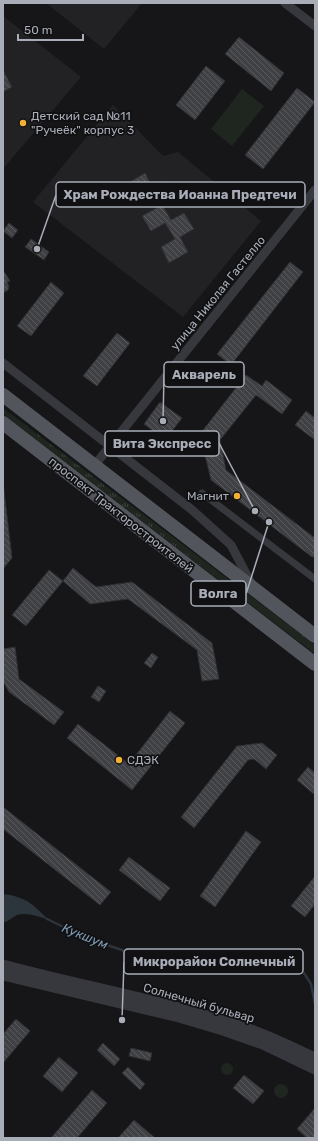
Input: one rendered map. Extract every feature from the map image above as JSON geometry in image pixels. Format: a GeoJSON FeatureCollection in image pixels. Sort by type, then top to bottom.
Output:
{"type":"FeatureCollection","features":[{"type":"Feature","properties":{"kind":"main road","name":"проспект Тракторостроителей"},"geometry":{"type":"LineString","coordinates":[[3,395],[315,636]]}},
{"type":"Feature","properties":{"kind":"main road","name":"проспект Тракторостроителей"},"geometry":{"type":"LineString","coordinates":[[3,423],[315,664]]}},
{"type":"Feature","properties":{"kind":"street"},"geometry":{"type":"LineString","coordinates":[[285,3],[315,26]]}},
{"type":"Feature","properties":{"kind":"street","name":"улица Николая Гастелло"},"geometry":{"type":"LineString","coordinates":[[94,466],[315,190]]}},
{"type":"Feature","properties":{"kind":"street"},"geometry":{"type":"LineString","coordinates":[[3,363],[191,509],[231,545],[254,588]]}},
{"type":"Feature","properties":{"kind":"street"},"geometry":{"type":"LineString","coordinates":[[202,493],[315,579]]}},
{"type":"Feature","properties":{"kind":"street","name":"Солнечный бульвар"},"geometry":{"type":"LineString","coordinates":[[3,966],[223,1030],[263,1044],[315,1069]]}},
{"type":"Feature","properties":{"kind":"street","name":"Солнечный бульвар"},"geometry":{"type":"LineString","coordinates":[[3,975],[81,989],[216,1019],[248,1030],[315,1058]]}},
{"type":"Feature","properties":{"kind":"shaded area"},"geometry":{"type":"Polygon","coordinates":[[[46,3],[142,3],[104,49],[46,3]]]}},
{"type":"Feature","properties":{"kind":"shaded area","name":"Детский сад №11 \"Ручеёк\" корпус 3"},"geometry":{"type":"Polygon","coordinates":[[[3,16],[81,77],[3,169],[3,16]]]}},
{"type":"Feature","properties":{"kind":"shaded area"},"geometry":{"type":"Polygon","coordinates":[[[113,105],[163,156],[178,152],[261,221],[183,317],[33,202],[113,105]]]}},
{"type":"Feature","properties":{"kind":"shaded area"},"geometry":{"type":"Polygon","coordinates":[[[3,894],[16,896],[32,904],[49,920],[33,915],[21,914],[3,922],[3,894]]]}},
{"type":"Feature","properties":{"kind":"green space"},"geometry":{"type":"Polygon","coordinates":[[[242,89],[264,106],[232,146],[211,129],[242,89]]]}},
{"type":"Feature","properties":{"kind":"green space"},"geometry":{"type":"Polygon","coordinates":[[[3,408],[315,645],[315,654],[3,414],[3,408]]]}},
{"type":"Feature","properties":{"kind":"green space"},"geometry":{"type":"Polygon","coordinates":[[[225,1063],[229,1063],[233,1069],[229,1075],[225,1075],[221,1071],[221,1067],[225,1063]]]}},
{"type":"Feature","properties":{"kind":"green space"},"geometry":{"type":"Polygon","coordinates":[[[278,1084],[284,1084],[288,1088],[288,1094],[284,1098],[278,1098],[274,1094],[274,1088],[278,1084]]]}},
{"type":"Feature","properties":{"kind":"building"},"geometry":{"type":"Polygon","coordinates":[[[239,37],[284,73],[271,91],[225,54],[239,37]]]}},
{"type":"Feature","properties":{"kind":"building"},"geometry":{"type":"Polygon","coordinates":[[[206,66],[225,81],[195,120],[176,105],[206,66]]]}},
{"type":"Feature","properties":{"kind":"building"},"geometry":{"type":"Polygon","coordinates":[[[4,72],[12,87],[3,92],[3,73],[4,72]]]}},
{"type":"Feature","properties":{"kind":"building"},"geometry":{"type":"Polygon","coordinates":[[[297,88],[315,102],[263,169],[245,155],[297,88]]]}},
{"type":"Feature","properties":{"kind":"building"},"geometry":{"type":"Polygon","coordinates":[[[145,173],[153,189],[167,181],[176,198],[163,206],[171,220],[184,213],[194,229],[180,237],[188,252],[169,263],[161,247],[175,239],[165,223],[151,231],[142,216],[157,208],[148,192],[134,201],[125,185],[145,173]]]}},
{"type":"Feature","properties":{"kind":"building"},"geometry":{"type":"Polygon","coordinates":[[[9,223],[18,230],[12,238],[3,231],[9,223]]]}},
{"type":"Feature","properties":{"kind":"building"},"geometry":{"type":"Polygon","coordinates":[[[31,239],[49,252],[44,260],[25,247],[31,239]]]}},
{"type":"Feature","properties":{"kind":"building"},"geometry":{"type":"Polygon","coordinates":[[[290,262],[303,272],[231,365],[217,354],[290,262]]]}},
{"type":"Feature","properties":{"kind":"building"},"geometry":{"type":"Polygon","coordinates":[[[3,270],[10,281],[7,282],[9,286],[8,290],[3,293],[3,270]]]}},
{"type":"Feature","properties":{"kind":"building"},"geometry":{"type":"Polygon","coordinates":[[[51,282],[64,293],[31,336],[17,326],[51,282]]]}},
{"type":"Feature","properties":{"kind":"building"},"geometry":{"type":"Polygon","coordinates":[[[117,333],[130,343],[97,386],[83,376],[117,333]]]}},
{"type":"Feature","properties":{"kind":"building"},"geometry":{"type":"Polygon","coordinates":[[[246,375],[262,386],[266,380],[292,400],[282,414],[256,395],[220,440],[226,470],[315,538],[315,557],[312,557],[211,480],[200,434],[246,375]]]}},
{"type":"Feature","properties":{"kind":"building"},"geometry":{"type":"Polygon","coordinates":[[[160,402],[182,418],[165,440],[144,424],[160,402]]]}},
{"type":"Feature","properties":{"kind":"building"},"geometry":{"type":"Polygon","coordinates":[[[306,411],[315,418],[315,440],[295,425],[306,411]]]}},
{"type":"Feature","properties":{"kind":"building"},"geometry":{"type":"Polygon","coordinates":[[[3,482],[12,558],[3,569],[3,482]]]}},
{"type":"Feature","properties":{"kind":"building"},"geometry":{"type":"Polygon","coordinates":[[[73,568],[96,587],[132,582],[212,643],[219,679],[202,681],[197,650],[128,599],[90,604],[63,581],[73,568]]]}},
{"type":"Feature","properties":{"kind":"building"},"geometry":{"type":"Polygon","coordinates":[[[49,570],[63,581],[26,626],[12,615],[49,570]]]}},
{"type":"Feature","properties":{"kind":"building"},"geometry":{"type":"Polygon","coordinates":[[[15,647],[19,679],[64,712],[54,725],[9,692],[3,681],[3,649],[15,647]]]}},
{"type":"Feature","properties":{"kind":"building"},"geometry":{"type":"Polygon","coordinates":[[[152,653],[158,657],[151,668],[144,663],[152,653]]]}},
{"type":"Feature","properties":{"kind":"building"},"geometry":{"type":"Polygon","coordinates":[[[98,686],[106,691],[99,702],[91,697],[98,686]]]}},
{"type":"Feature","properties":{"kind":"building"},"geometry":{"type":"Polygon","coordinates":[[[170,711],[185,723],[132,790],[67,738],[78,724],[129,764],[170,711]]]}},
{"type":"Feature","properties":{"kind":"building"},"geometry":{"type":"Polygon","coordinates":[[[262,743],[277,755],[266,769],[254,759],[248,760],[194,828],[181,817],[237,746],[262,743]]]}},
{"type":"Feature","properties":{"kind":"building"},"geometry":{"type":"Polygon","coordinates":[[[308,767],[315,773],[315,795],[297,780],[308,767]]]}},
{"type":"Feature","properties":{"kind":"building"},"geometry":{"type":"Polygon","coordinates":[[[3,807],[111,892],[100,905],[3,829],[3,807]]]}},
{"type":"Feature","properties":{"kind":"building"},"geometry":{"type":"Polygon","coordinates":[[[246,831],[261,842],[215,907],[200,896],[246,831]]]}},
{"type":"Feature","properties":{"kind":"building"},"geometry":{"type":"Polygon","coordinates":[[[129,857],[170,888],[160,901],[119,870],[129,857]]]}},
{"type":"Feature","properties":{"kind":"building"},"geometry":{"type":"Polygon","coordinates":[[[315,876],[315,904],[305,917],[291,906],[315,876]]]}},
{"type":"Feature","properties":{"kind":"building"},"geometry":{"type":"Polygon","coordinates":[[[16,1019],[30,1031],[3,1063],[3,1034],[16,1019]]]}},
{"type":"Feature","properties":{"kind":"building"},"geometry":{"type":"Polygon","coordinates":[[[103,1043],[120,1059],[114,1066],[97,1050],[103,1043]]]}},
{"type":"Feature","properties":{"kind":"building"},"geometry":{"type":"Polygon","coordinates":[[[131,1048],[152,1053],[150,1061],[129,1056],[131,1048]]]}},
{"type":"Feature","properties":{"kind":"building"},"geometry":{"type":"Polygon","coordinates":[[[59,1057],[78,1073],[62,1092],[43,1076],[59,1057]]]}},
{"type":"Feature","properties":{"kind":"building"},"geometry":{"type":"Polygon","coordinates":[[[128,1067],[145,1084],[140,1090],[122,1073],[128,1067]]]}},
{"type":"Feature","properties":{"kind":"building"},"geometry":{"type":"Polygon","coordinates":[[[244,1075],[264,1091],[253,1104],[233,1088],[244,1075]]]}},
{"type":"Feature","properties":{"kind":"building"},"geometry":{"type":"Polygon","coordinates":[[[92,1090],[107,1103],[77,1138],[51,1138],[92,1090]]]}},
{"type":"Feature","properties":{"kind":"building"},"geometry":{"type":"Polygon","coordinates":[[[315,1108],[315,1138],[307,1138],[297,1129],[315,1108]]]}},
{"type":"Feature","properties":{"kind":"building"},"geometry":{"type":"Polygon","coordinates":[[[134,1120],[155,1138],[118,1138],[134,1120]]]}},
{"type":"Feature","properties":{"kind":"waterway","name":"Кукшум"},"geometry":{"type":"LineString","coordinates":[[47,919],[84,937],[168,966]]}},
{"type":"Feature","properties":{"kind":"waterway","name":"Кукшум"},"geometry":{"type":"LineString","coordinates":[[266,966],[304,973],[311,984],[315,1004]]}},
{"type":"Feature","properties":{"kind":"waterway","name":"Кукшум"},"geometry":{"type":"LineString","coordinates":[[199,971],[236,968]]}},
{"type":"Feature","properties":{"kind":"place","name":"Детский сад №11 \"Ручеёк\" корпус 3"},"geometry":{"type":"Point","coordinates":[23,123]}},
{"type":"Feature","properties":{"kind":"place","name":"Храм Рождества Иоанна Предтечи"},"geometry":{"type":"Point","coordinates":[37,249]}},
{"type":"Feature","properties":{"kind":"place","name":"Акварель"},"geometry":{"type":"Point","coordinates":[163,421]}},
{"type":"Feature","properties":{"kind":"place","name":"Магнит"},"geometry":{"type":"Point","coordinates":[237,496]}},
{"type":"Feature","properties":{"kind":"place","name":"Вита Экспресс"},"geometry":{"type":"Point","coordinates":[255,511]}},
{"type":"Feature","properties":{"kind":"place","name":"Волга"},"geometry":{"type":"Point","coordinates":[269,522]}},
{"type":"Feature","properties":{"kind":"place","name":"СДЭК"},"geometry":{"type":"Point","coordinates":[119,760]}},
{"type":"Feature","properties":{"kind":"place","name":"Микрорайон Солнечный"},"geometry":{"type":"Point","coordinates":[122,1020]}}]}
